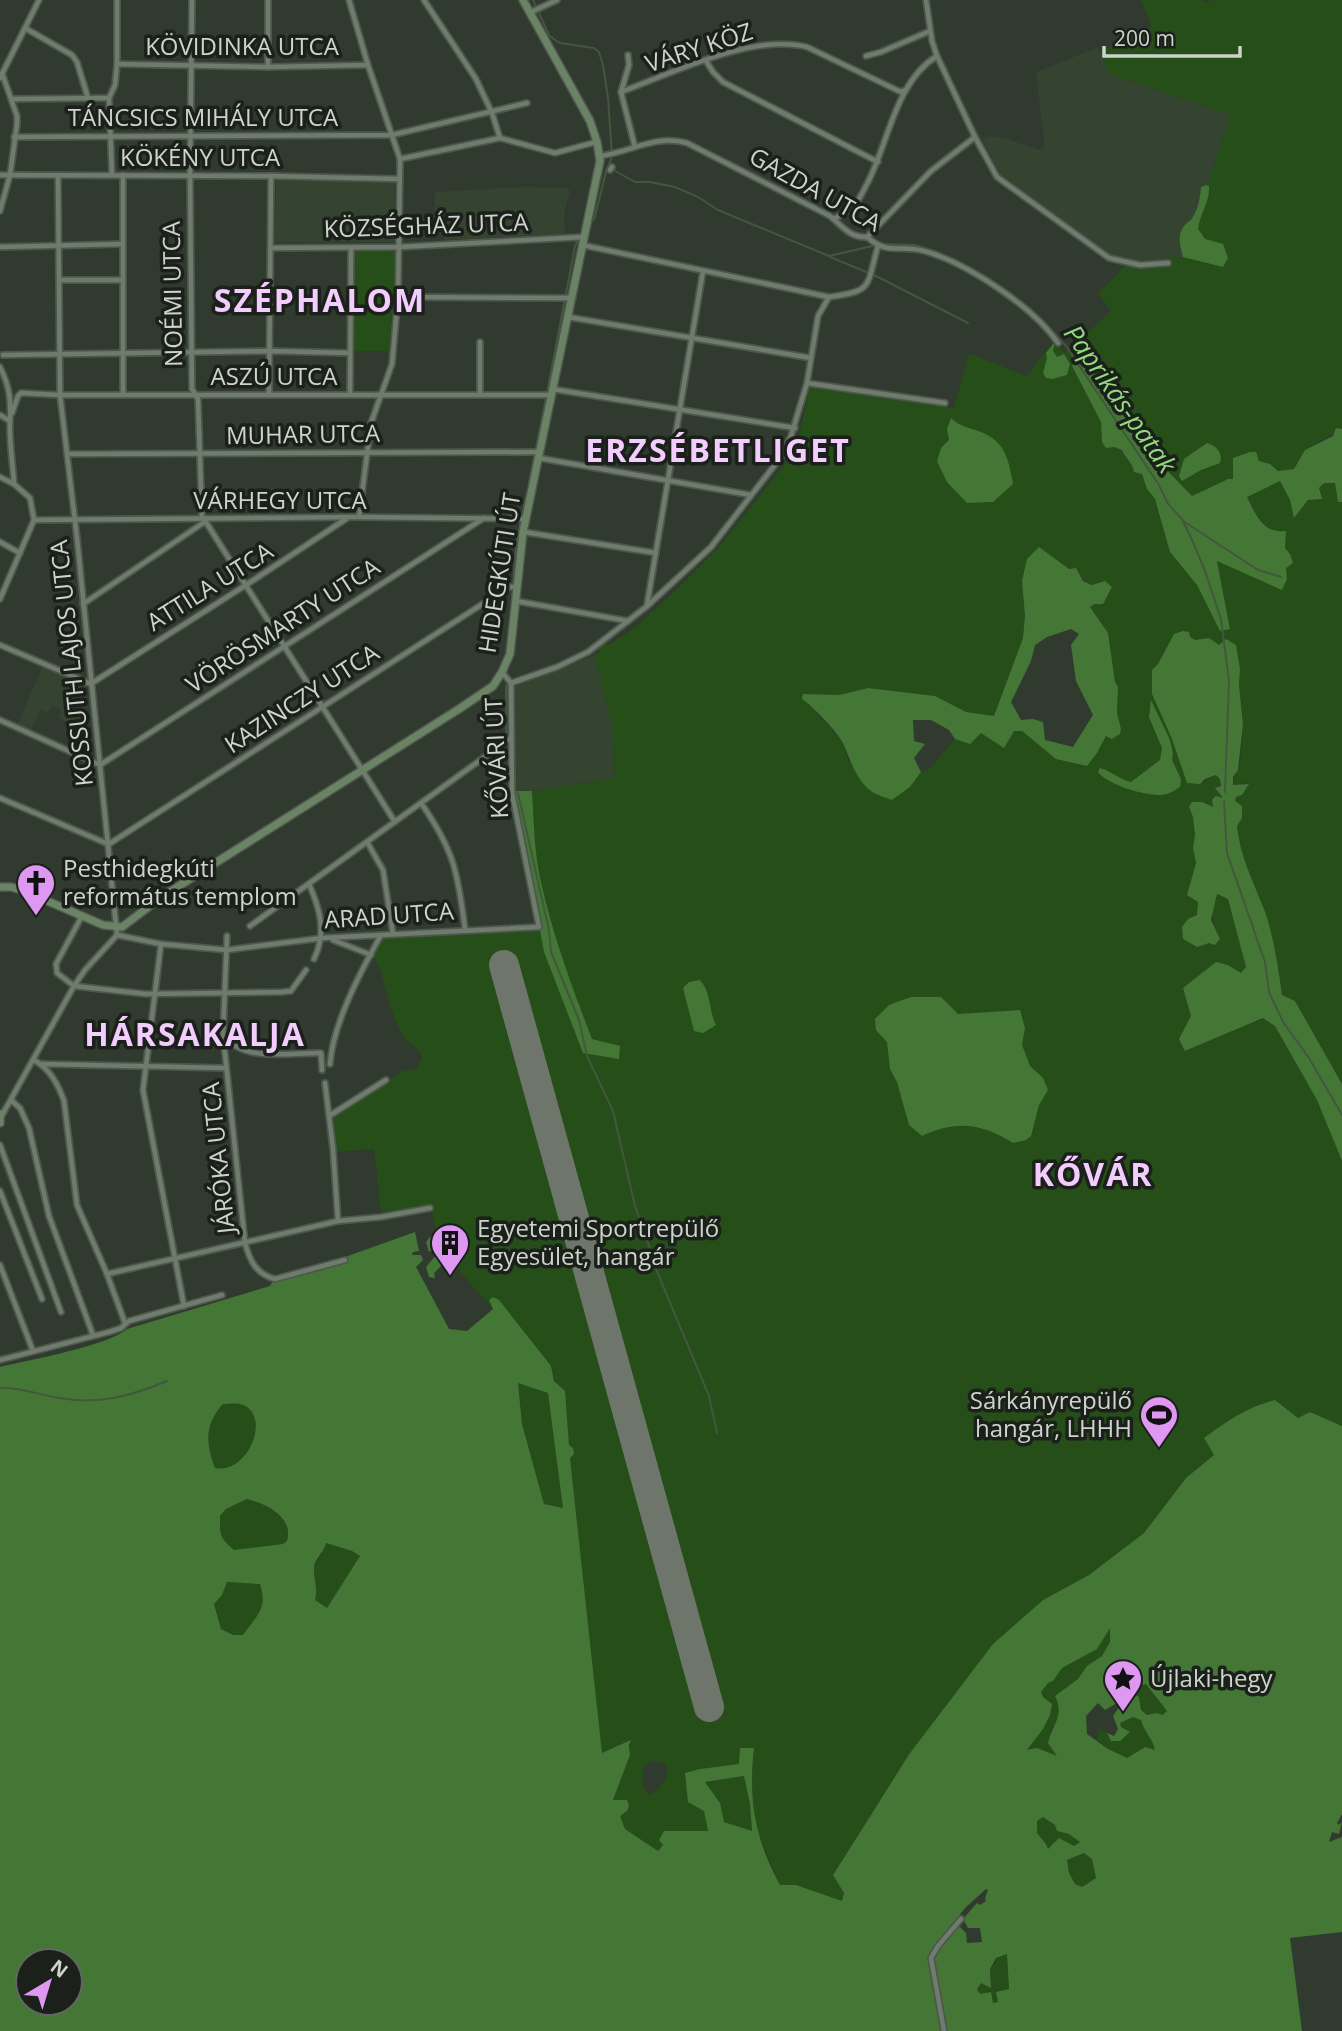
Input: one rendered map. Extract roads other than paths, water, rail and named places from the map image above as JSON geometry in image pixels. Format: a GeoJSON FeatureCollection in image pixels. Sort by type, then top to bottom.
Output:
{"type":"FeatureCollection","features":[{"type":"Feature","properties":{"kind":"main road","name":"HIDEGKÚTI ÚT"},"geometry":{"type":"LineString","coordinates":[[118,932],[163,896],[487,690],[502,672],[512,643],[514,587],[523,519],[600,156],[581,103],[523,0]]}},
{"type":"Feature","properties":{"kind":"main road"},"geometry":{"type":"LineString","coordinates":[[2,885],[22,890],[118,932]]}},
{"type":"Feature","properties":{"kind":"main road"},"geometry":{"type":"LineString","coordinates":[[0,1116],[0,1124]]}},
{"type":"Feature","properties":{"kind":"street"},"geometry":{"type":"LineString","coordinates":[[0,211],[10,175],[17,116],[1,74],[39,0]]}},
{"type":"Feature","properties":{"kind":"street"},"geometry":{"type":"LineString","coordinates":[[112,175],[109,98],[115,85],[117,64],[117,0]]}},
{"type":"Feature","properties":{"kind":"street","name":"NOÉMI UTCA"},"geometry":{"type":"LineString","coordinates":[[192,0],[191,352],[192,389],[198,399],[204,520]]}},
{"type":"Feature","properties":{"kind":"street"},"geometry":{"type":"LineString","coordinates":[[268,0],[268,67]]}},
{"type":"Feature","properties":{"kind":"street"},"geometry":{"type":"LineString","coordinates":[[349,0],[400,159],[398,298],[391,364],[371,423],[359,517]]}},
{"type":"Feature","properties":{"kind":"street"},"geometry":{"type":"LineString","coordinates":[[424,0],[476,79],[500,138]]}},
{"type":"Feature","properties":{"kind":"street"},"geometry":{"type":"LineString","coordinates":[[531,12],[556,0]]}},
{"type":"Feature","properties":{"kind":"street"},"geometry":{"type":"LineString","coordinates":[[926,0],[937,56],[993,172],[1109,258],[1127,264],[1168,263]]}},
{"type":"Feature","properties":{"kind":"street"},"geometry":{"type":"LineString","coordinates":[[25,28],[72,55],[77,62],[88,98]]}},
{"type":"Feature","properties":{"kind":"street"},"geometry":{"type":"LineString","coordinates":[[866,56],[930,31]]}},
{"type":"Feature","properties":{"kind":"street","name":"VÁRY KÖZ"},"geometry":{"type":"LineString","coordinates":[[621,92],[706,61],[773,43],[807,47],[901,92],[905,90]]}},
{"type":"Feature","properties":{"kind":"street"},"geometry":{"type":"LineString","coordinates":[[628,55],[629,65],[621,92],[635,147]]}},
{"type":"Feature","properties":{"kind":"street"},"geometry":{"type":"LineString","coordinates":[[834,219],[854,206],[878,162],[905,90],[926,63],[937,56]]}},
{"type":"Feature","properties":{"kind":"street"},"geometry":{"type":"LineString","coordinates":[[706,61],[723,82],[878,162]]}},
{"type":"Feature","properties":{"kind":"street","name":"KÖVIDINKA UTCA"},"geometry":{"type":"LineString","coordinates":[[117,64],[268,67],[368,65]]}},
{"type":"Feature","properties":{"kind":"street"},"geometry":{"type":"LineString","coordinates":[[12,99],[109,98]]}},
{"type":"Feature","properties":{"kind":"street","name":"TÁNCSICS MIHÁLY UTCA"},"geometry":{"type":"LineString","coordinates":[[14,137],[392,135],[527,103]]}},
{"type":"Feature","properties":{"kind":"street"},"geometry":{"type":"LineString","coordinates":[[867,237],[932,171],[975,137]]}},
{"type":"Feature","properties":{"kind":"street"},"geometry":{"type":"LineString","coordinates":[[400,159],[500,138],[555,153],[597,142]]}},
{"type":"Feature","properties":{"kind":"street","name":"GAZDA UTCA"},"geometry":{"type":"LineString","coordinates":[[600,156],[667,139],[687,143],[834,219],[847,232],[861,238],[867,237],[876,245],[925,251],[978,276],[1028,312],[1058,343]]}},
{"type":"Feature","properties":{"kind":"street","name":"KÖKÉNY UTCA"},"geometry":{"type":"LineString","coordinates":[[0,175],[400,179]]}},
{"type":"Feature","properties":{"kind":"street"},"geometry":{"type":"LineString","coordinates":[[122,394],[123,175]]}},
{"type":"Feature","properties":{"kind":"street","name":"KOSSUTH LAJOS UTCA"},"geometry":{"type":"LineString","coordinates":[[58,176],[60,395],[118,932]]}},
{"type":"Feature","properties":{"kind":"street"},"geometry":{"type":"LineString","coordinates":[[269,395],[271,176]]}},
{"type":"Feature","properties":{"kind":"street","name":"KÖZSÉGHÁZ UTCA"},"geometry":{"type":"LineString","coordinates":[[271,248],[582,241],[702,271],[829,298]]}},
{"type":"Feature","properties":{"kind":"street"},"geometry":{"type":"LineString","coordinates":[[0,247],[122,244]]}},
{"type":"Feature","properties":{"kind":"street"},"geometry":{"type":"LineString","coordinates":[[511,683],[580,657],[646,607],[711,547],[781,457],[795,428],[807,383],[818,316],[829,298],[856,293],[865,287],[876,245]]}},
{"type":"Feature","properties":{"kind":"street"},"geometry":{"type":"LineString","coordinates":[[350,394],[351,248]]}},
{"type":"Feature","properties":{"kind":"street"},"geometry":{"type":"LineString","coordinates":[[646,607],[702,271]]}},
{"type":"Feature","properties":{"kind":"street"},"geometry":{"type":"LineString","coordinates":[[59,280],[121,280]]}},
{"type":"Feature","properties":{"kind":"street"},"geometry":{"type":"LineString","coordinates":[[398,298],[568,298]]}},
{"type":"Feature","properties":{"kind":"street"},"geometry":{"type":"LineString","coordinates":[[567,317],[811,358]]}},
{"type":"Feature","properties":{"kind":"street"},"geometry":{"type":"LineString","coordinates":[[480,342],[480,395]]}},
{"type":"Feature","properties":{"kind":"street"},"geometry":{"type":"LineString","coordinates":[[3,355],[270,351],[349,353]]}},
{"type":"Feature","properties":{"kind":"street"},"geometry":{"type":"LineString","coordinates":[[0,368],[9,386],[14,484]]}},
{"type":"Feature","properties":{"kind":"street"},"geometry":{"type":"LineString","coordinates":[[807,383],[945,403]]}},
{"type":"Feature","properties":{"kind":"street","name":"ASZÚ UTCA"},"geometry":{"type":"LineString","coordinates":[[12,414],[21,393],[549,394],[795,428]]}},
{"type":"Feature","properties":{"kind":"street"},"geometry":{"type":"LineString","coordinates":[[0,415],[10,421]]}},
{"type":"Feature","properties":{"kind":"street","name":"MUHAR UTCA"},"geometry":{"type":"LineString","coordinates":[[68,454],[537,453],[668,482],[751,495]]}},
{"type":"Feature","properties":{"kind":"street"},"geometry":{"type":"LineString","coordinates":[[0,477],[14,484],[30,498],[34,520],[0,599]]}},
{"type":"Feature","properties":{"kind":"street","name":"VÁRHEGY UTCA"},"geometry":{"type":"LineString","coordinates":[[34,520],[359,517],[523,519]]}},
{"type":"Feature","properties":{"kind":"street","name":"VÖRÖSMARTY UTCA"},"geometry":{"type":"LineString","coordinates":[[100,765],[485,517]]}},
{"type":"Feature","properties":{"kind":"street","name":"ATTILA UTCA"},"geometry":{"type":"LineString","coordinates":[[91,684],[347,518]]}},
{"type":"Feature","properties":{"kind":"street"},"geometry":{"type":"LineString","coordinates":[[83,604],[204,520],[395,822]]}},
{"type":"Feature","properties":{"kind":"street"},"geometry":{"type":"LineString","coordinates":[[523,532],[656,553]]}},
{"type":"Feature","properties":{"kind":"street"},"geometry":{"type":"LineString","coordinates":[[0,542],[20,553]]}},
{"type":"Feature","properties":{"kind":"street","name":"KAZINCZY UTCA"},"geometry":{"type":"LineString","coordinates":[[109,844],[514,587]]}},
{"type":"Feature","properties":{"kind":"street"},"geometry":{"type":"LineString","coordinates":[[515,601],[628,621]]}},
{"type":"Feature","properties":{"kind":"street"},"geometry":{"type":"LineString","coordinates":[[0,645],[91,684]]}},
{"type":"Feature","properties":{"kind":"street","name":"KŐVÁRI ÚT"},"geometry":{"type":"LineString","coordinates":[[502,672],[511,683],[512,793],[539,927]]}},
{"type":"Feature","properties":{"kind":"street"},"geometry":{"type":"LineString","coordinates":[[0,720],[100,765]]}},
{"type":"Feature","properties":{"kind":"street"},"geometry":{"type":"LineString","coordinates":[[250,926],[512,737]]}},
{"type":"Feature","properties":{"kind":"street"},"geometry":{"type":"LineString","coordinates":[[0,798],[109,844]]}},
{"type":"Feature","properties":{"kind":"street"},"geometry":{"type":"LineString","coordinates":[[421,803],[450,851],[458,876],[466,929]]}},
{"type":"Feature","properties":{"kind":"street"},"geometry":{"type":"LineString","coordinates":[[367,842],[383,870],[393,934]]}},
{"type":"Feature","properties":{"kind":"street"},"geometry":{"type":"LineString","coordinates":[[309,884],[320,912],[322,938],[314,959]]}},
{"type":"Feature","properties":{"kind":"street"},"geometry":{"type":"LineString","coordinates":[[82,916],[56,964],[57,973],[74,986],[155,994],[282,992],[291,990],[306,970]]}},
{"type":"Feature","properties":{"kind":"street","name":"ARAD UTCA"},"geometry":{"type":"LineString","coordinates":[[118,932],[162,944],[227,950],[322,938],[539,927]]}},
{"type":"Feature","properties":{"kind":"street"},"geometry":{"type":"LineString","coordinates":[[0,1116],[12,1101],[74,986],[118,932]]}},
{"type":"Feature","properties":{"kind":"street"},"geometry":{"type":"LineString","coordinates":[[330,1064],[331,1052],[348,1003],[381,934]]}},
{"type":"Feature","properties":{"kind":"street","name":"JÁRÓKA UTCA"},"geometry":{"type":"LineString","coordinates":[[227,936],[223,1035],[246,1243],[251,1261],[257,1270],[275,1279],[345,1260]]}},
{"type":"Feature","properties":{"kind":"street"},"geometry":{"type":"LineString","coordinates":[[329,938],[371,955]]}},
{"type":"Feature","properties":{"kind":"street"},"geometry":{"type":"LineString","coordinates":[[162,944],[144,1066],[143,1090],[184,1306]]}},
{"type":"Feature","properties":{"kind":"street"},"geometry":{"type":"LineString","coordinates":[[223,1035],[231,1044],[245,1051],[261,1054],[321,1053],[322,1070]]}},
{"type":"Feature","properties":{"kind":"street"},"geometry":{"type":"LineString","coordinates":[[34,1060],[56,1081],[64,1101],[77,1205],[125,1323]]}},
{"type":"Feature","properties":{"kind":"street"},"geometry":{"type":"LineString","coordinates":[[41,1064],[226,1068]]}},
{"type":"Feature","properties":{"kind":"street"},"geometry":{"type":"LineString","coordinates":[[329,1116],[386,1080]]}},
{"type":"Feature","properties":{"kind":"street"},"geometry":{"type":"LineString","coordinates":[[325,1083],[338,1221]]}},
{"type":"Feature","properties":{"kind":"street"},"geometry":{"type":"LineString","coordinates":[[12,1101],[20,1108],[29,1129],[49,1216],[93,1335]]}},
{"type":"Feature","properties":{"kind":"street"},"geometry":{"type":"LineString","coordinates":[[0,1145],[61,1312]]}},
{"type":"Feature","properties":{"kind":"street"},"geometry":{"type":"LineString","coordinates":[[0,1191],[42,1299]]}},
{"type":"Feature","properties":{"kind":"street"},"geometry":{"type":"LineString","coordinates":[[107,1274],[338,1221],[430,1208]]}},
{"type":"Feature","properties":{"kind":"street"},"geometry":{"type":"LineString","coordinates":[[0,1265],[33,1351]]}},
{"type":"Feature","properties":{"kind":"street"},"geometry":{"type":"LineString","coordinates":[[0,1360],[120,1329],[125,1323],[222,1295]]}},
{"type":"Feature","properties":{"kind":"street"},"geometry":{"type":"LineString","coordinates":[[944,2031],[931,1958],[937,1946],[961,1919]]}},
{"type":"Feature","properties":{"kind":"waterway","name":"Paprikás-patak"},"geometry":{"type":"LineString","coordinates":[[533,0],[549,35],[555,40],[594,48],[599,52],[608,98],[612,157],[608,167],[635,182],[675,187],[718,210],[829,256],[877,245]]}},
{"type":"Feature","properties":{"kind":"waterway"},"geometry":{"type":"LineString","coordinates":[[594,220],[607,168]]}},
{"type":"Feature","properties":{"kind":"waterway"},"geometry":{"type":"LineString","coordinates":[[547,393],[578,240]]}},
{"type":"Feature","properties":{"kind":"waterway","name":"Paprikás-patak"},"geometry":{"type":"LineString","coordinates":[[882,244],[914,245],[935,251],[990,279],[1035,313],[1066,346],[1159,485],[1168,504],[1182,519],[1205,571],[1221,619],[1229,681],[1225,792]]}},
{"type":"Feature","properties":{"kind":"waterway"},"geometry":{"type":"LineString","coordinates":[[830,257],[876,276],[968,323]]}},
{"type":"Feature","properties":{"kind":"waterway"},"geometry":{"type":"LineString","coordinates":[[271,393],[306,393]]}},
{"type":"Feature","properties":{"kind":"waterway"},"geometry":{"type":"LineString","coordinates":[[529,483],[546,398]]}},
{"type":"Feature","properties":{"kind":"waterway"},"geometry":{"type":"LineString","coordinates":[[513,584],[516,545],[527,492]]}},
{"type":"Feature","properties":{"kind":"waterway"},"geometry":{"type":"LineString","coordinates":[[1183,521],[1258,570],[1281,577]]}},
{"type":"Feature","properties":{"kind":"waterway"},"geometry":{"type":"LineString","coordinates":[[506,654],[513,590]]}},
{"type":"Feature","properties":{"kind":"waterway"},"geometry":{"type":"LineString","coordinates":[[506,685],[506,734]]}},
{"type":"Feature","properties":{"kind":"waterway"},"geometry":{"type":"LineString","coordinates":[[518,793],[549,930],[551,952],[579,1020],[587,1056],[613,1111],[635,1206],[655,1263]]}},
{"type":"Feature","properties":{"kind":"waterway","name":"Paprikás-patak"},"geometry":{"type":"LineString","coordinates":[[1224,801],[1227,853],[1265,962],[1269,992],[1283,1022],[1309,1058],[1342,1115]]}},
{"type":"Feature","properties":{"kind":"waterway"},"geometry":{"type":"LineString","coordinates":[[656,1269],[709,1396],[717,1433]]}},
{"type":"Feature","properties":{"kind":"waterway"},"geometry":{"type":"LineString","coordinates":[[0,1388],[74,1400],[102,1400],[128,1395],[167,1381]]}},
{"type":"Feature","properties":{"kind":"place","name":"Pesthidegkúti református templom"},"geometry":{"type":"Point","coordinates":[36,917]}},
{"type":"Feature","properties":{"kind":"place","name":"Egyetemi Sportrepülő Egyesület, hangár"},"geometry":{"type":"Point","coordinates":[450,1277]}},
{"type":"Feature","properties":{"kind":"place","name":"Sárkányrepülő hangár, LHHH"},"geometry":{"type":"Point","coordinates":[1159,1449]}},
{"type":"Feature","properties":{"kind":"place","name":"Újlaki-hegy"},"geometry":{"type":"Point","coordinates":[1123,1713]}},
{"type":"Feature","properties":{"kind":"district","name":"SZÉPHALOM"},"geometry":{"type":"Point","coordinates":[320,301]}},
{"type":"Feature","properties":{"kind":"district","name":"ERZSÉBETLIGET"},"geometry":{"type":"Point","coordinates":[718,451]}},
{"type":"Feature","properties":{"kind":"district","name":"HÁRSAKALJA"},"geometry":{"type":"Point","coordinates":[195,1035]}},
{"type":"Feature","properties":{"kind":"district","name":"KŐVÁR"},"geometry":{"type":"Point","coordinates":[1093,1175]}}]}
